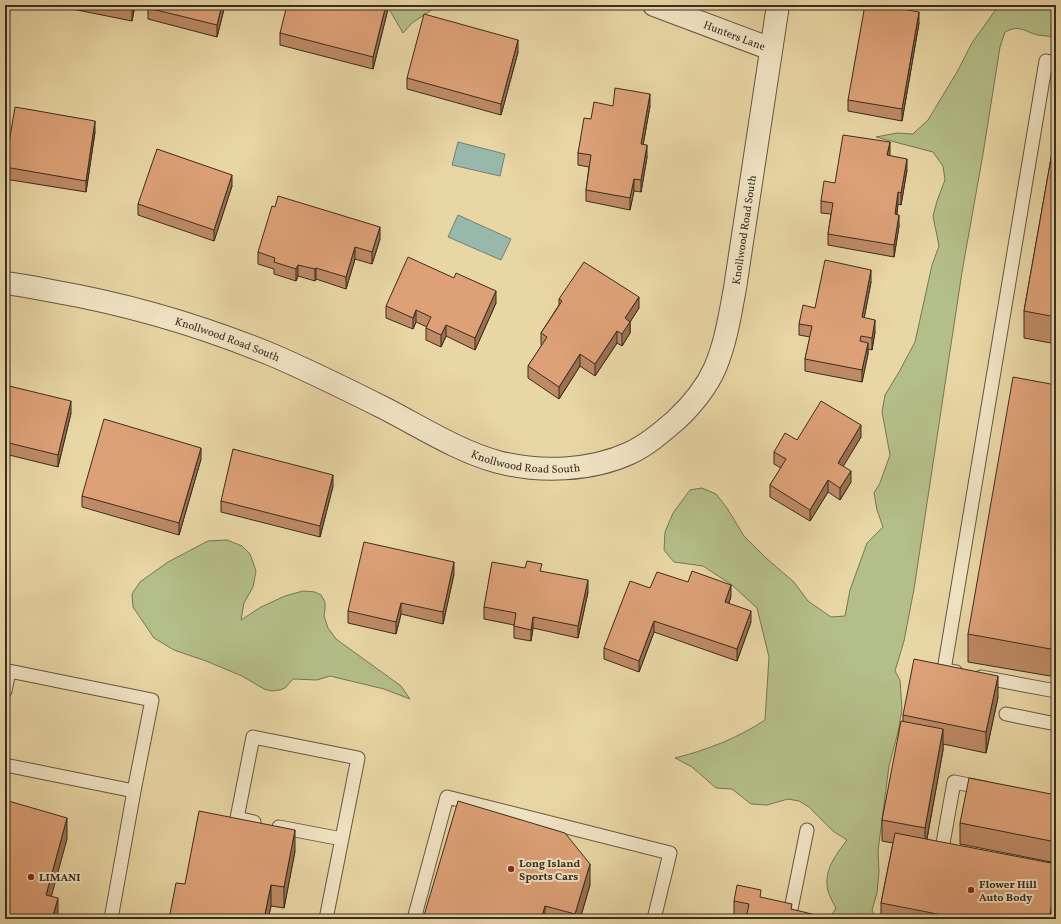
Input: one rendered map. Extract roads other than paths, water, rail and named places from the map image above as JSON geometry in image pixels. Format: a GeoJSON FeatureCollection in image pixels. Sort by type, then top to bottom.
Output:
{"type":"FeatureCollection","features":[{"type":"Feature","properties":{"kind":"street","name":"Hunters Lane"},"geometry":{"type":"LineString","coordinates":[[654,5],[771,49]]}},
{"type":"Feature","properties":{"kind":"street","name":"Knollwood Road South"},"geometry":{"type":"LineString","coordinates":[[5,284],[81,296],[150,312],[196,326],[283,360],[338,385],[436,436],[498,462],[535,469],[570,469],[611,460],[632,452],[661,434],[691,406],[715,369],[727,331],[735,288],[778,5]]}},
{"type":"Feature","properties":{"kind":"lane"},"geometry":{"type":"LineString","coordinates":[[1056,63],[1046,62],[944,670],[1056,691]]}},
{"type":"Feature","properties":{"kind":"lane"},"geometry":{"type":"LineString","coordinates":[[5,691],[9,671],[152,700],[111,919]]}},
{"type":"Feature","properties":{"kind":"lane"},"geometry":{"type":"LineString","coordinates":[[1006,714],[1056,724]]}},
{"type":"Feature","properties":{"kind":"lane"},"geometry":{"type":"LineString","coordinates":[[326,919],[342,839],[358,758],[253,737],[237,818],[342,839]]}},
{"type":"Feature","properties":{"kind":"lane"},"geometry":{"type":"LineString","coordinates":[[5,765],[134,791]]}},
{"type":"Feature","properties":{"kind":"lane"},"geometry":{"type":"LineString","coordinates":[[942,849],[954,782],[993,790]]}},
{"type":"Feature","properties":{"kind":"lane"},"geometry":{"type":"LineString","coordinates":[[414,919],[447,797],[670,852],[654,919]]}},
{"type":"Feature","properties":{"kind":"lane"},"geometry":{"type":"LineString","coordinates":[[789,919],[807,830]]}},
{"type":"Feature","properties":{"kind":"place","name":"Long Island Sports Cars"},"geometry":{"type":"Point","coordinates":[511,869]}},
{"type":"Feature","properties":{"kind":"place","name":"LIMANI"},"geometry":{"type":"Point","coordinates":[31,877]}},
{"type":"Feature","properties":{"kind":"place","name":"Flower Hill Auto Body"},"geometry":{"type":"Point","coordinates":[971,890]}}]}
